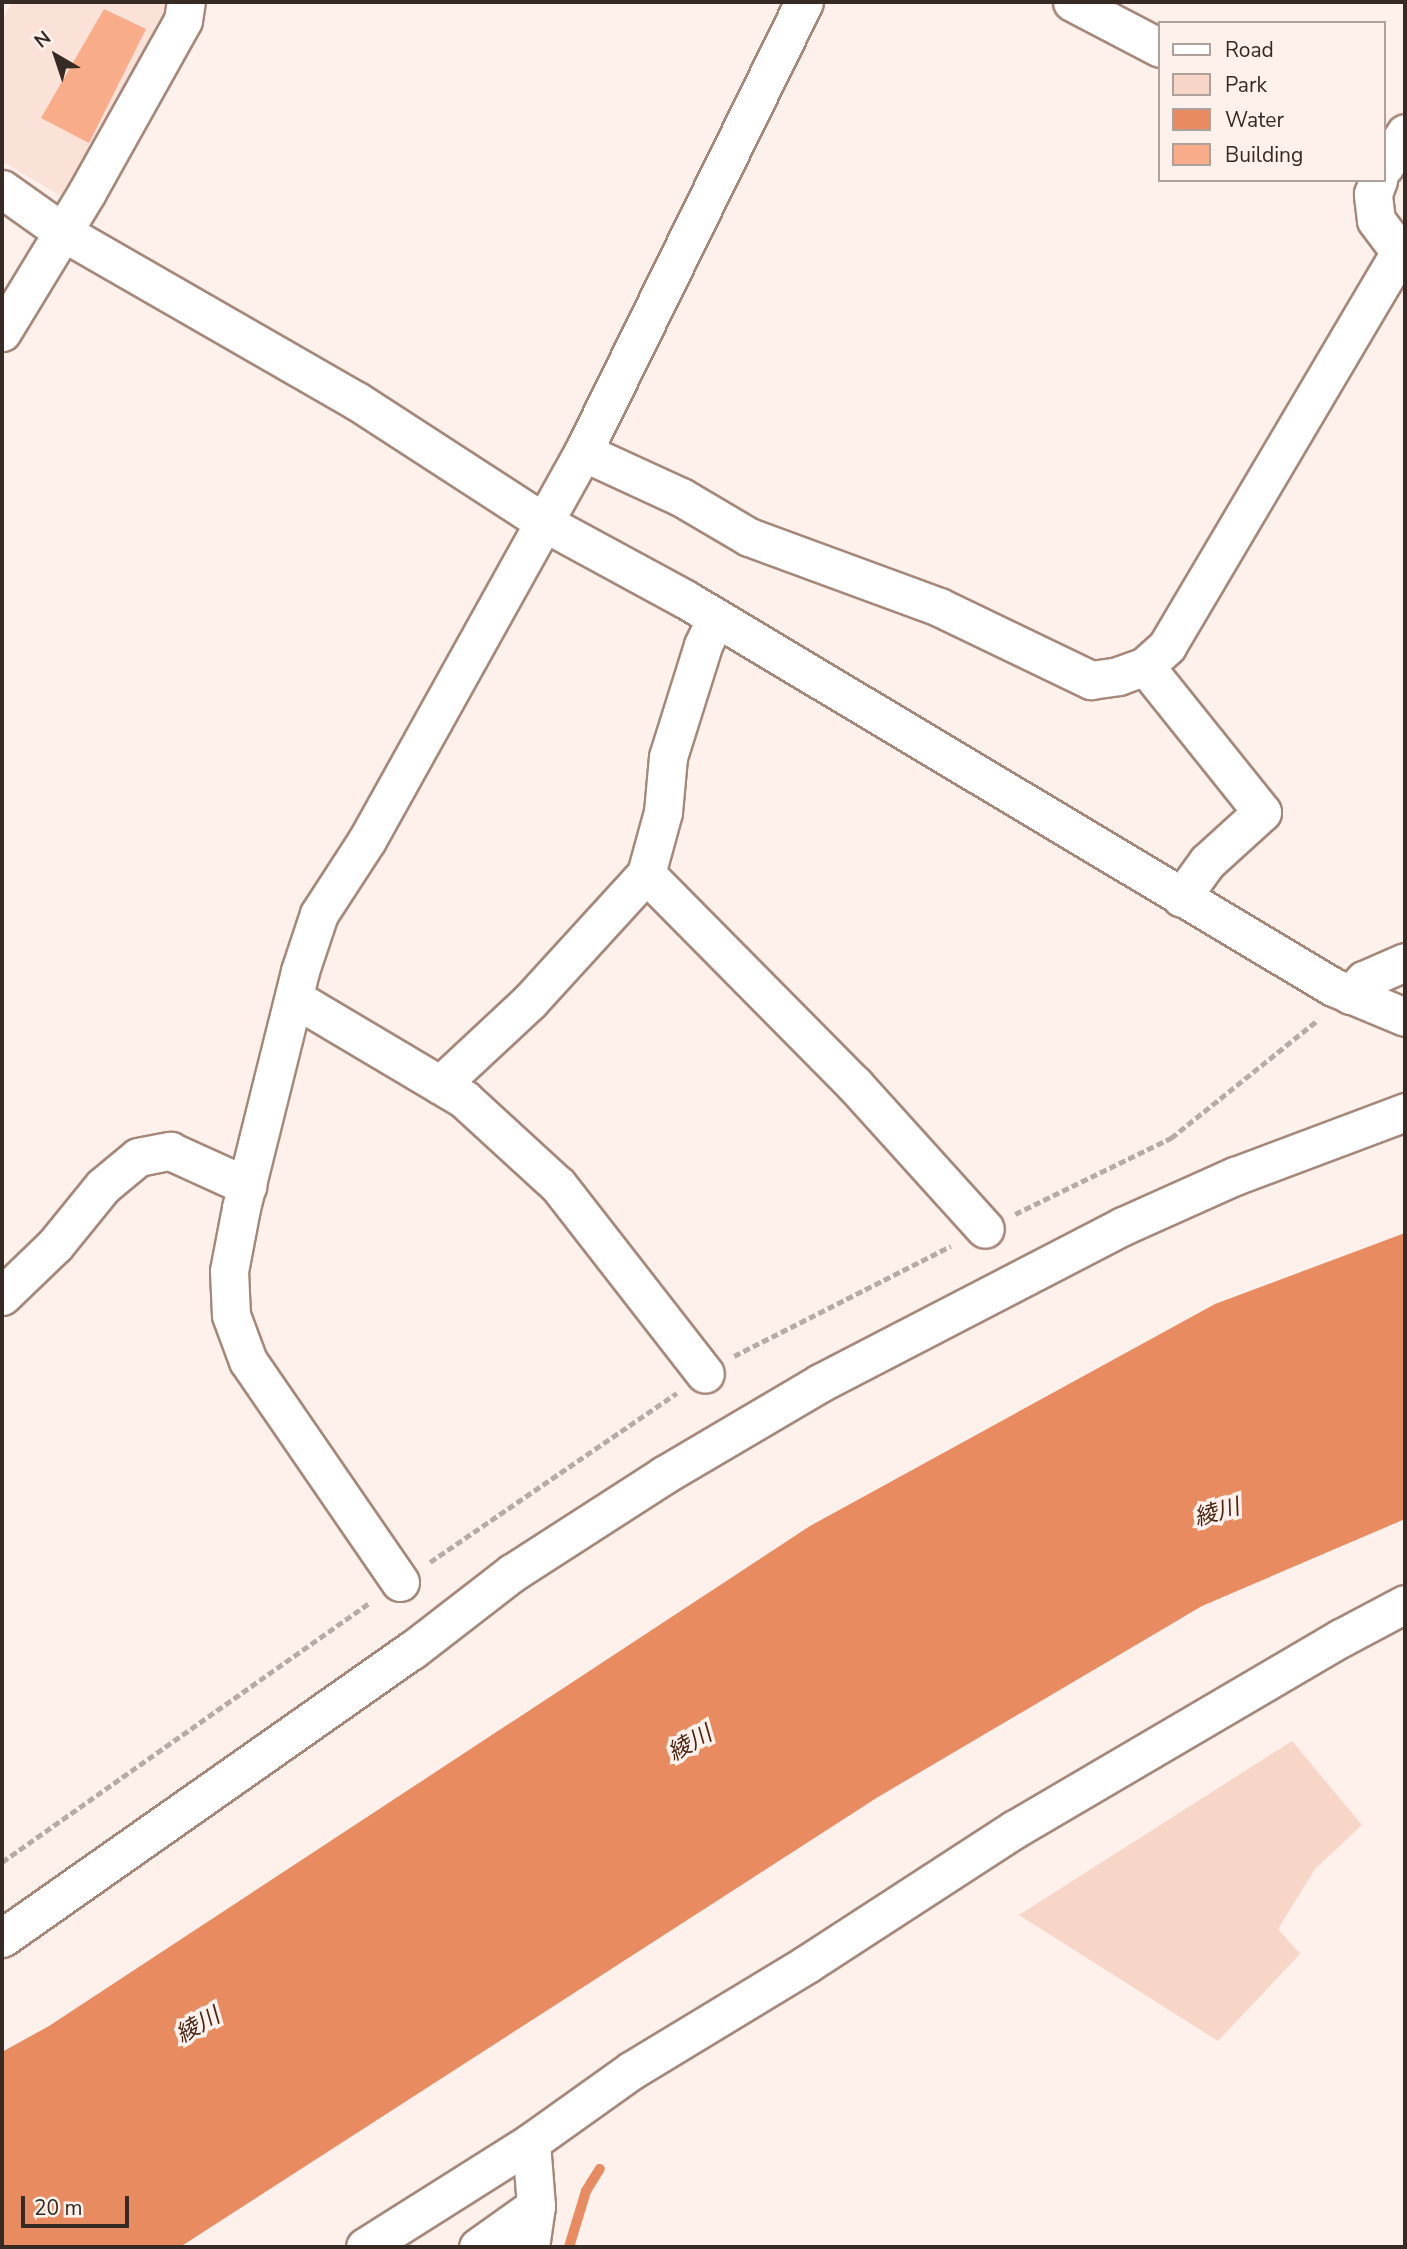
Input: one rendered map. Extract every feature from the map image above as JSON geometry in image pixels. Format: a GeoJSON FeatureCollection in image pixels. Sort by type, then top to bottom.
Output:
{"type":"FeatureCollection","features":[{"type":"Feature","properties":{"kind":"street"},"geometry":{"type":"LineString","coordinates":[[2,332],[87,192],[183,20],[186,2]]}},
{"type":"Feature","properties":{"kind":"street"},"geometry":{"type":"LineString","coordinates":[[400,1582],[248,1361],[231,1315],[229,1271],[247,1186],[294,998],[319,914],[367,840],[583,452],[804,2]]}},
{"type":"Feature","properties":{"kind":"street"},"geometry":{"type":"LineString","coordinates":[[1072,2],[1158,47]]}},
{"type":"Feature","properties":{"kind":"street"},"geometry":{"type":"LineString","coordinates":[[1386,164],[1405,133]]}},
{"type":"Feature","properties":{"kind":"street"},"geometry":{"type":"LineString","coordinates":[[583,452],[681,497],[749,537],[939,607],[1091,680],[1145,666],[1167,646],[1400,252],[1376,220],[1373,194],[1376,182]]}},
{"type":"Feature","properties":{"kind":"street"},"geometry":{"type":"LineString","coordinates":[[2,189],[61,231],[357,401],[545,523],[716,618],[1181,898],[1350,995],[1405,1017]]}},
{"type":"Feature","properties":{"kind":"street"},"geometry":{"type":"LineString","coordinates":[[440,1085],[530,1001],[646,874],[663,812],[668,757],[704,645],[716,618]]}},
{"type":"Feature","properties":{"kind":"street"},"geometry":{"type":"LineString","coordinates":[[1145,666],[1262,812],[1207,862],[1181,898]]}},
{"type":"Feature","properties":{"kind":"street"},"geometry":{"type":"LineString","coordinates":[[646,874],[854,1084],[985,1229]]}},
{"type":"Feature","properties":{"kind":"street"},"geometry":{"type":"LineString","coordinates":[[1350,995],[1364,980],[1405,962]]}},
{"type":"Feature","properties":{"kind":"street"},"geometry":{"type":"LineString","coordinates":[[294,998],[464,1099],[558,1185],[705,1374]]}},
{"type":"Feature","properties":{"kind":"street"},"geometry":{"type":"LineString","coordinates":[[2,1938],[411,1651],[512,1573],[664,1475],[820,1382],[1123,1226],[1235,1176],[1405,1112]]}},
{"type":"Feature","properties":{"kind":"street"},"geometry":{"type":"LineString","coordinates":[[2,1296],[55,1245],[103,1186],[138,1157],[170,1151],[247,1186]]}},
{"type":"Feature","properties":{"kind":"street"},"geometry":{"type":"LineString","coordinates":[[365,2247],[531,2142],[632,2070],[807,1964],[1015,1829],[1340,1638],[1405,1604]]}},
{"type":"Feature","properties":{"kind":"street"},"geometry":{"type":"LineString","coordinates":[[530,2247],[536,2206],[531,2142]]}},
{"type":"Feature","properties":{"kind":"street"},"geometry":{"type":"LineString","coordinates":[[478,2247],[536,2206]]}},
{"type":"Feature","properties":{"kind":"path"},"geometry":{"type":"LineString","coordinates":[[2,1861],[400,1582],[705,1374],[853,1294],[1171,1138],[1350,995]]}},
{"type":"Feature","properties":{"kind":"shaded area"},"geometry":{"type":"Polygon","coordinates":[[[12,2],[175,2],[76,191],[60,196],[2,161],[2,21],[12,2]]]}},
{"type":"Feature","properties":{"kind":"green space"},"geometry":{"type":"Polygon","coordinates":[[[1292,1741],[1362,1825],[1315,1869],[1278,1929],[1300,1954],[1218,2041],[1019,1915],[1292,1741]]]}},
{"type":"Feature","properties":{"kind":"water","name":"綾川"},"geometry":{"type":"Polygon","coordinates":[[[1405,1233],[1405,1519],[1202,1606],[878,1797],[180,2247],[2,2247],[2,2052],[49,2026],[810,1526],[1215,1304],[1405,1233]]]}},
{"type":"Feature","properties":{"kind":"building"},"geometry":{"type":"Polygon","coordinates":[[[104,9],[146,29],[89,143],[41,118],[104,9]]]}},
{"type":"Feature","properties":{"kind":"waterway"},"geometry":{"type":"LineString","coordinates":[[569,2247],[586,2191],[600,2169]]}}]}
